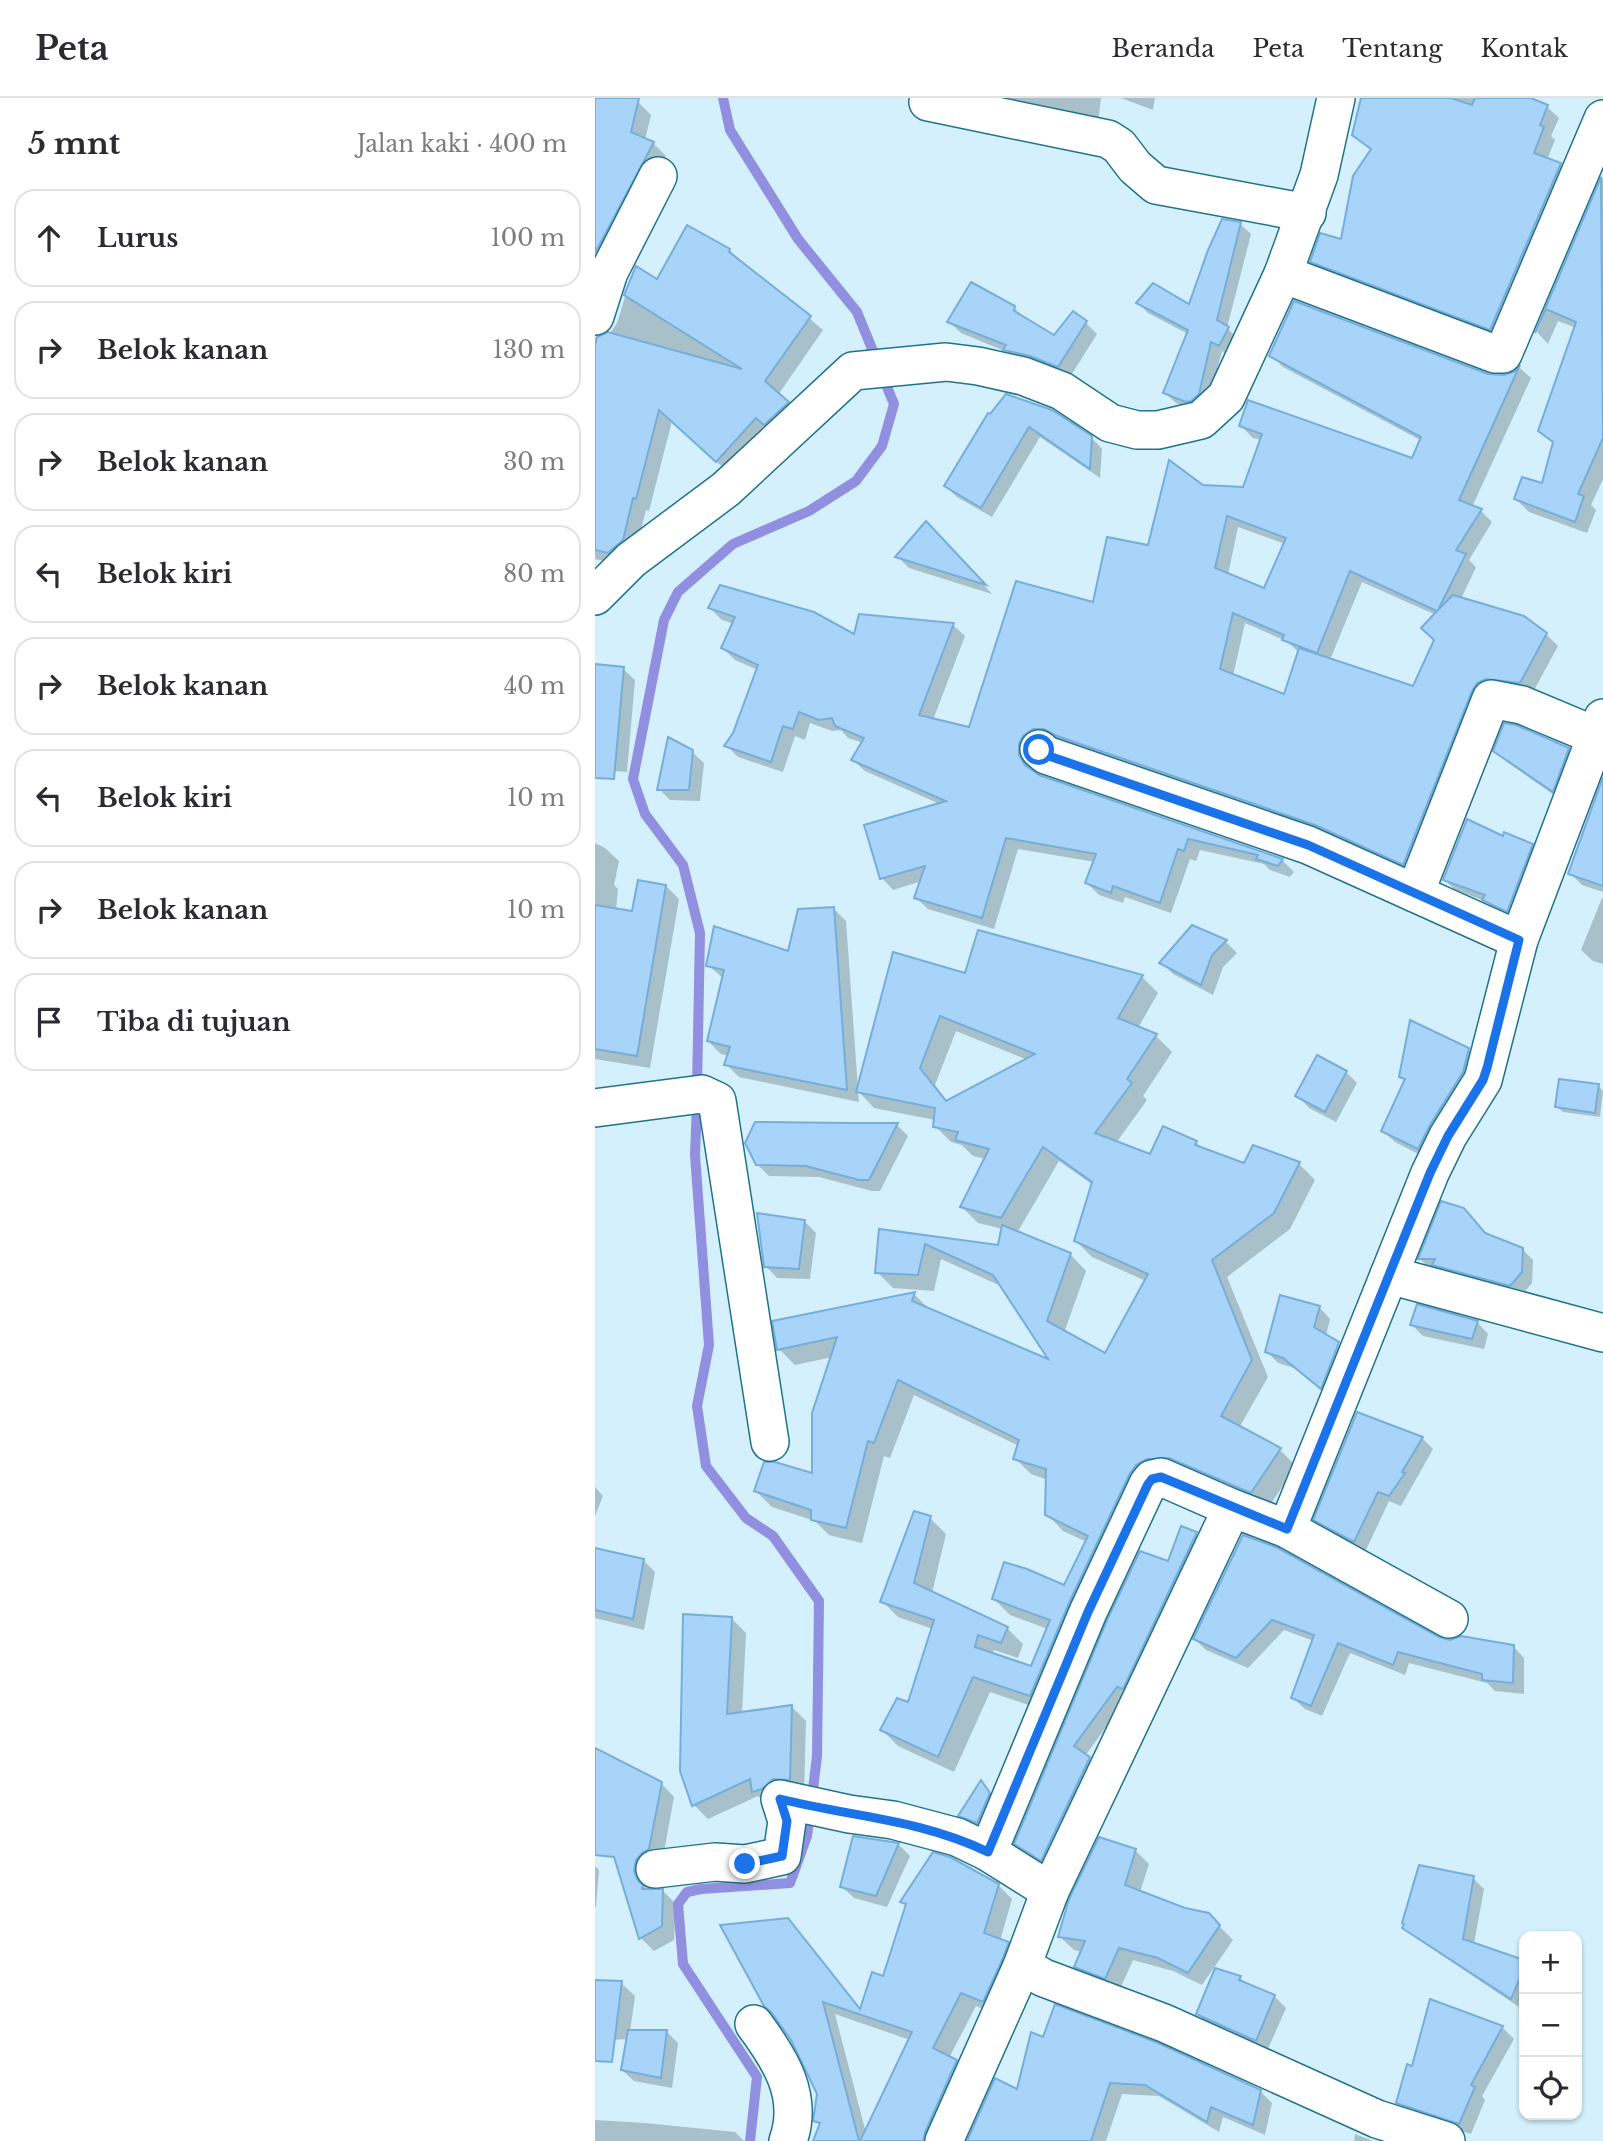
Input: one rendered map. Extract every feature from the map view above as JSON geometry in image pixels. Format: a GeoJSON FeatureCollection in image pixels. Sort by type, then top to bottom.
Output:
{"type":"FeatureCollection","features":[{"type":"Feature","properties":{"kind":"street"},"geometry":{"type":"LineString","coordinates":[[595,596],[631,560],[726,489],[853,371],[946,362],[978,366],[1023,376],[1062,391],[1110,423],[1137,430],[1158,430],[1201,420],[1226,397],[1283,274],[1319,175],[1336,98]]}},
{"type":"Feature","properties":{"kind":"street"},"geometry":{"type":"LineString","coordinates":[[928,102],[1108,138],[1119,146],[1143,174],[1163,187],[1307,213]]}},
{"type":"Feature","properties":{"kind":"street"},"geometry":{"type":"LineString","coordinates":[[1283,274],[1495,354],[1503,354],[1603,120]]}},
{"type":"Feature","properties":{"kind":"street"},"geometry":{"type":"LineString","coordinates":[[595,316],[604,284],[658,176]]}},
{"type":"Feature","properties":{"kind":"street"},"geometry":{"type":"LineString","coordinates":[[1287,1529],[1436,1160],[1483,1080],[1519,940],[1600,727],[1491,699],[1415,892]]}},
{"type":"Feature","properties":{"kind":"street"},"geometry":{"type":"LineString","coordinates":[[1039,750],[1046,755],[1308,845],[1519,940]]}},
{"type":"Feature","properties":{"kind":"street"},"geometry":{"type":"LineString","coordinates":[[595,1108],[689,1097],[717,1101],[771,1442]]}},
{"type":"Feature","properties":{"kind":"street"},"geometry":{"type":"LineString","coordinates":[[1388,1275],[1603,1333]]}},
{"type":"Feature","properties":{"kind":"street"},"geometry":{"type":"LineString","coordinates":[[988,1852],[1088,1612],[1152,1479],[1161,1477],[1287,1529],[1449,1619]]}},
{"type":"Feature","properties":{"kind":"street"},"geometry":{"type":"LineString","coordinates":[[944,2141],[1022,1966],[1050,1891],[1232,1507]]}},
{"type":"Feature","properties":{"kind":"street"},"geometry":{"type":"LineString","coordinates":[[656,1870],[715,1862],[745,1864],[782,1856],[787,1821],[780,1799],[919,1826],[957,1837],[988,1852],[1050,1891]]}},
{"type":"Feature","properties":{"kind":"street"},"geometry":{"type":"LineString","coordinates":[[1022,1966],[1044,1978],[1164,2023],[1312,2091],[1391,2132],[1446,2141]]}},
{"type":"Feature","properties":{"kind":"street"},"geometry":{"type":"LineString","coordinates":[[754,2024],[779,2057],[793,2100],[788,2141]]}},
{"type":"Feature","properties":{"kind":"building"},"geometry":{"type":"Polygon","coordinates":[[[595,98],[639,98],[631,132],[654,142],[595,253],[595,98]]]}},
{"type":"Feature","properties":{"kind":"building"},"geometry":{"type":"Polygon","coordinates":[[[1361,98],[1451,98],[1472,105],[1475,98],[1531,98],[1548,105],[1540,125],[1544,127],[1534,153],[1561,163],[1490,330],[1310,262],[1320,233],[1341,239],[1353,176],[1371,149],[1352,135],[1361,98]]]}},
{"type":"Feature","properties":{"kind":"building"},"geometry":{"type":"Polygon","coordinates":[[[1601,177],[1603,438],[1578,494],[1584,496],[1575,522],[1514,499],[1522,477],[1542,483],[1553,442],[1538,431],[1576,322],[1546,309],[1535,333],[1601,177]]]}},
{"type":"Feature","properties":{"kind":"building"},"geometry":{"type":"Polygon","coordinates":[[[1222,219],[1241,222],[1217,320],[1229,327],[1219,346],[1211,342],[1199,394],[1186,402],[1163,393],[1188,330],[1136,303],[1153,283],[1189,304],[1222,219]]]}},
{"type":"Feature","properties":{"kind":"building"},"geometry":{"type":"Polygon","coordinates":[[[687,225],[730,249],[729,252],[811,316],[765,381],[789,402],[764,425],[756,418],[716,462],[659,410],[623,540],[608,553],[595,550],[597,337],[608,332],[742,369],[624,295],[636,266],[657,279],[687,225]]]}},
{"type":"Feature","properties":{"kind":"building"},"geometry":{"type":"Polygon","coordinates":[[[971,282],[1015,306],[1014,311],[1054,335],[1073,311],[1087,321],[1058,367],[1030,356],[1003,350],[1006,345],[947,322],[971,282]]]}},
{"type":"Feature","properties":{"kind":"building"},"geometry":{"type":"Polygon","coordinates":[[[1294,301],[1488,374],[1504,375],[1514,372],[1520,365],[1459,500],[1482,509],[1456,550],[1466,554],[1438,610],[1453,595],[1524,616],[1547,633],[1520,683],[1486,679],[1477,683],[1472,691],[1403,865],[1315,825],[1057,736],[1044,729],[1033,729],[1023,736],[1019,744],[1019,755],[1025,765],[1039,775],[1283,859],[1278,866],[1256,859],[1258,855],[1188,839],[1184,851],[1178,849],[1160,903],[1113,886],[1111,893],[1085,883],[1096,854],[1006,838],[982,918],[914,898],[925,866],[880,879],[864,825],[946,801],[851,760],[864,738],[835,726],[832,718],[819,720],[799,712],[793,729],[783,726],[771,762],[724,746],[733,733],[758,665],[721,648],[735,617],[708,608],[720,585],[814,612],[854,634],[859,614],[954,623],[919,715],[969,727],[1016,581],[1093,602],[1107,537],[1148,545],[1169,460],[1203,485],[1243,487],[1262,434],[1239,426],[1248,400],[1412,458],[1421,437],[1269,356],[1294,301]],[[1227,516],[1215,568],[1264,588],[1286,538],[1227,516]],[[1350,571],[1317,653],[1282,640],[1284,635],[1233,613],[1220,669],[1284,694],[1299,648],[1413,686],[1434,640],[1421,628],[1437,611],[1350,571]]]}},
{"type":"Feature","properties":{"kind":"building"},"geometry":{"type":"Polygon","coordinates":[[[1006,394],[1052,410],[1092,436],[1090,469],[1029,427],[981,508],[944,486],[988,413],[990,414],[1006,394]]]}},
{"type":"Feature","properties":{"kind":"building"},"geometry":{"type":"Polygon","coordinates":[[[926,521],[986,585],[895,557],[926,521]]]}},
{"type":"Feature","properties":{"kind":"building"},"geometry":{"type":"Polygon","coordinates":[[[595,664],[624,667],[614,779],[595,778],[595,664]]]}},
{"type":"Feature","properties":{"kind":"building"},"geometry":{"type":"Polygon","coordinates":[[[1504,723],[1516,725],[1569,748],[1553,792],[1493,751],[1504,723]]]}},
{"type":"Feature","properties":{"kind":"building"},"geometry":{"type":"Polygon","coordinates":[[[668,737],[693,750],[689,790],[657,790],[668,737]]]}},
{"type":"Feature","properties":{"kind":"building"},"geometry":{"type":"Polygon","coordinates":[[[1603,777],[1603,886],[1568,874],[1603,777]]]}},
{"type":"Feature","properties":{"kind":"building"},"geometry":{"type":"Polygon","coordinates":[[[1467,819],[1503,836],[1504,832],[1533,844],[1507,912],[1482,900],[1485,895],[1443,880],[1467,819]]]}},
{"type":"Feature","properties":{"kind":"building"},"geometry":{"type":"Polygon","coordinates":[[[638,880],[666,885],[637,1056],[595,1049],[595,905],[632,911],[638,880]]]}},
{"type":"Feature","properties":{"kind":"building"},"geometry":{"type":"Polygon","coordinates":[[[834,907],[847,1090],[724,1065],[730,1047],[707,1041],[724,970],[706,966],[714,926],[788,951],[798,909],[834,907]]]}},
{"type":"Feature","properties":{"kind":"building"},"geometry":{"type":"Polygon","coordinates":[[[1192,925],[1227,940],[1212,955],[1201,985],[1159,963],[1192,925]]]}},
{"type":"Feature","properties":{"kind":"building"},"geometry":{"type":"Polygon","coordinates":[[[978,930],[1143,975],[1118,1018],[1157,1034],[1127,1079],[1132,1083],[1095,1133],[1150,1154],[1163,1126],[1197,1141],[1195,1145],[1244,1163],[1253,1145],[1300,1162],[1274,1213],[1212,1260],[1252,1360],[1221,1416],[1281,1448],[1251,1493],[1169,1458],[1147,1459],[1136,1465],[1069,1603],[1030,1696],[973,1677],[938,1757],[880,1730],[897,1698],[908,1702],[934,1620],[880,1602],[914,1511],[931,1516],[914,1583],[1008,1627],[1001,1643],[978,1635],[975,1647],[1031,1666],[1050,1620],[992,1599],[1004,1562],[1064,1585],[1088,1536],[1045,1515],[1046,1469],[1013,1459],[1019,1440],[898,1380],[874,1443],[868,1441],[846,1528],[811,1520],[811,1510],[754,1491],[764,1462],[775,1462],[812,1473],[812,1413],[837,1337],[777,1350],[772,1321],[915,1292],[912,1301],[1048,1359],[993,1275],[925,1244],[918,1275],[875,1273],[879,1229],[998,1245],[1002,1225],[1071,1253],[1047,1321],[1105,1353],[1148,1274],[1074,1241],[1092,1182],[1043,1147],[1001,1218],[960,1207],[989,1149],[955,1140],[958,1132],[933,1127],[935,1108],[856,1092],[893,952],[965,973],[978,930]],[[940,1016],[920,1068],[946,1101],[1035,1054],[940,1016]]]}},
{"type":"Feature","properties":{"kind":"building"},"geometry":{"type":"Polygon","coordinates":[[[1410,1020],[1469,1048],[1463,1072],[1418,1149],[1381,1131],[1405,1079],[1399,1077],[1410,1020]]]}},
{"type":"Feature","properties":{"kind":"building"},"geometry":{"type":"Polygon","coordinates":[[[1317,1055],[1347,1071],[1325,1112],[1295,1096],[1317,1055]]]}},
{"type":"Feature","properties":{"kind":"building"},"geometry":{"type":"Polygon","coordinates":[[[1559,1079],[1599,1084],[1595,1113],[1555,1107],[1559,1079]]]}},
{"type":"Feature","properties":{"kind":"building"},"geometry":{"type":"Polygon","coordinates":[[[755,1122],[898,1123],[869,1180],[859,1180],[806,1166],[756,1165],[745,1143],[755,1122]]]}},
{"type":"Feature","properties":{"kind":"building"},"geometry":{"type":"Polygon","coordinates":[[[1441,1201],[1464,1208],[1485,1233],[1523,1248],[1522,1272],[1510,1286],[1432,1265],[1435,1259],[1418,1259],[1441,1201]]]}},
{"type":"Feature","properties":{"kind":"building"},"geometry":{"type":"Polygon","coordinates":[[[757,1213],[805,1220],[799,1269],[764,1267],[757,1213]]]}},
{"type":"Feature","properties":{"kind":"building"},"geometry":{"type":"Polygon","coordinates":[[[1280,1295],[1320,1306],[1314,1327],[1339,1342],[1321,1389],[1283,1358],[1265,1352],[1280,1295]]]}},
{"type":"Feature","properties":{"kind":"building"},"geometry":{"type":"Polygon","coordinates":[[[1417,1304],[1478,1321],[1472,1339],[1410,1325],[1417,1304]]]}},
{"type":"Feature","properties":{"kind":"building"},"geometry":{"type":"Polygon","coordinates":[[[1357,1412],[1423,1437],[1402,1472],[1405,1473],[1389,1496],[1378,1492],[1354,1542],[1313,1520],[1357,1412]]]}},
{"type":"Feature","properties":{"kind":"building"},"geometry":{"type":"Polygon","coordinates":[[[1181,1526],[1197,1532],[1123,1689],[1117,1687],[1074,1746],[1090,1757],[1041,1861],[1014,1844],[1107,1620],[1140,1551],[1168,1561],[1181,1526]]]}},
{"type":"Feature","properties":{"kind":"building"},"geometry":{"type":"Polygon","coordinates":[[[1243,1535],[1278,1548],[1439,1637],[1450,1640],[1461,1636],[1514,1645],[1513,1683],[1482,1680],[1482,1674],[1398,1652],[1393,1665],[1338,1643],[1311,1706],[1291,1698],[1314,1635],[1272,1620],[1236,1658],[1193,1639],[1243,1535]]]}},
{"type":"Feature","properties":{"kind":"building"},"geometry":{"type":"Polygon","coordinates":[[[595,1548],[644,1559],[633,1619],[595,1610],[595,1548]]]}},
{"type":"Feature","properties":{"kind":"building"},"geometry":{"type":"Polygon","coordinates":[[[683,1614],[732,1617],[727,1714],[792,1705],[790,1780],[773,1779],[762,1789],[752,1792],[750,1779],[692,1806],[680,1771],[683,1614]]]}},
{"type":"Feature","properties":{"kind":"building"},"geometry":{"type":"Polygon","coordinates":[[[595,1748],[662,1782],[649,1849],[636,1860],[634,1871],[643,1885],[642,1889],[663,1889],[662,1926],[639,1939],[614,1857],[595,1855],[595,1748]]]}},
{"type":"Feature","properties":{"kind":"building"},"geometry":{"type":"Polygon","coordinates":[[[981,1780],[990,1793],[977,1823],[958,1816],[981,1780]]]}},
{"type":"Feature","properties":{"kind":"building"},"geometry":{"type":"Polygon","coordinates":[[[853,1836],[899,1843],[876,1896],[840,1887],[853,1836]]]}},
{"type":"Feature","properties":{"kind":"building"},"geometry":{"type":"Polygon","coordinates":[[[1099,1837],[1136,1849],[1125,1885],[1185,1908],[1209,1913],[1220,1925],[1188,1973],[1158,1958],[1119,1948],[1105,1979],[1074,1967],[1085,1941],[1058,1937],[1069,1899],[1099,1837]]]}},
{"type":"Feature","properties":{"kind":"building"},"geometry":{"type":"Polygon","coordinates":[[[933,1852],[950,1857],[999,1884],[984,1933],[1009,1942],[1003,1958],[983,2002],[961,1993],[933,2048],[957,2060],[923,2141],[860,2141],[912,2032],[823,2002],[859,2141],[813,2141],[820,2123],[813,2121],[817,2094],[791,2040],[764,2006],[720,1925],[788,1918],[860,2009],[872,1972],[883,1976],[906,1904],[900,1902],[933,1852]]]}},
{"type":"Feature","properties":{"kind":"building"},"geometry":{"type":"Polygon","coordinates":[[[1419,1865],[1474,1876],[1463,1939],[1519,1958],[1519,1981],[1511,1999],[1402,1928],[1419,1865]]]}},
{"type":"Feature","properties":{"kind":"building"},"geometry":{"type":"Polygon","coordinates":[[[1215,1968],[1241,1976],[1239,1980],[1275,1995],[1256,2041],[1196,2014],[1215,1968]]]}},
{"type":"Feature","properties":{"kind":"building"},"geometry":{"type":"Polygon","coordinates":[[[595,1980],[622,1981],[612,2062],[595,2061],[595,1980]]]}},
{"type":"Feature","properties":{"kind":"building"},"geometry":{"type":"Polygon","coordinates":[[[1430,1999],[1503,2026],[1471,2085],[1475,2087],[1459,2124],[1396,2103],[1407,2064],[1412,2066],[1430,1999]]]}},
{"type":"Feature","properties":{"kind":"building"},"geometry":{"type":"Polygon","coordinates":[[[1055,2004],[1156,2042],[1261,2090],[1253,2125],[1211,2107],[1207,2122],[1145,2085],[1110,2083],[1091,2141],[967,2141],[995,2078],[1017,2089],[1031,2032],[1043,2037],[1055,2004]]]}},
{"type":"Feature","properties":{"kind":"building"},"geometry":{"type":"Polygon","coordinates":[[[628,2030],[667,2030],[661,2078],[621,2070],[628,2030]]]}},
{"type":"Feature","properties":{"kind":"waterway"},"geometry":{"type":"LineString","coordinates":[[723,98],[730,130],[798,239],[857,312],[877,361]]}},
{"type":"Feature","properties":{"kind":"waterway"},"geometry":{"type":"LineString","coordinates":[[697,1088],[700,933],[683,865],[645,814],[633,779],[664,620],[678,592],[733,544],[809,511],[856,481],[882,446],[894,404],[882,375]]}},
{"type":"Feature","properties":{"kind":"waterway"},"geometry":{"type":"LineString","coordinates":[[697,1103],[695,1155],[709,1345],[697,1406],[706,1466],[746,1518],[773,1536],[819,1601],[817,1756],[812,1798]]}},
{"type":"Feature","properties":{"kind":"waterway"},"geometry":{"type":"LineString","coordinates":[[750,2141],[757,2077],[683,1964],[678,1904],[687,1892],[701,1889],[790,1883],[807,1836],[810,1813]]}},
{"type":"Feature","properties":{"kind":"route"},"geometry":{"type":"LineString","coordinates":[[745,1864],[782,1856],[787,1821],[780,1799],[919,1826],[957,1837],[988,1852],[1088,1612],[1152,1479],[1161,1477],[1287,1529],[1430,1173],[1448,1136],[1483,1080],[1487,1068],[1519,940],[1308,845],[1046,755],[1039,750]]}}]}
